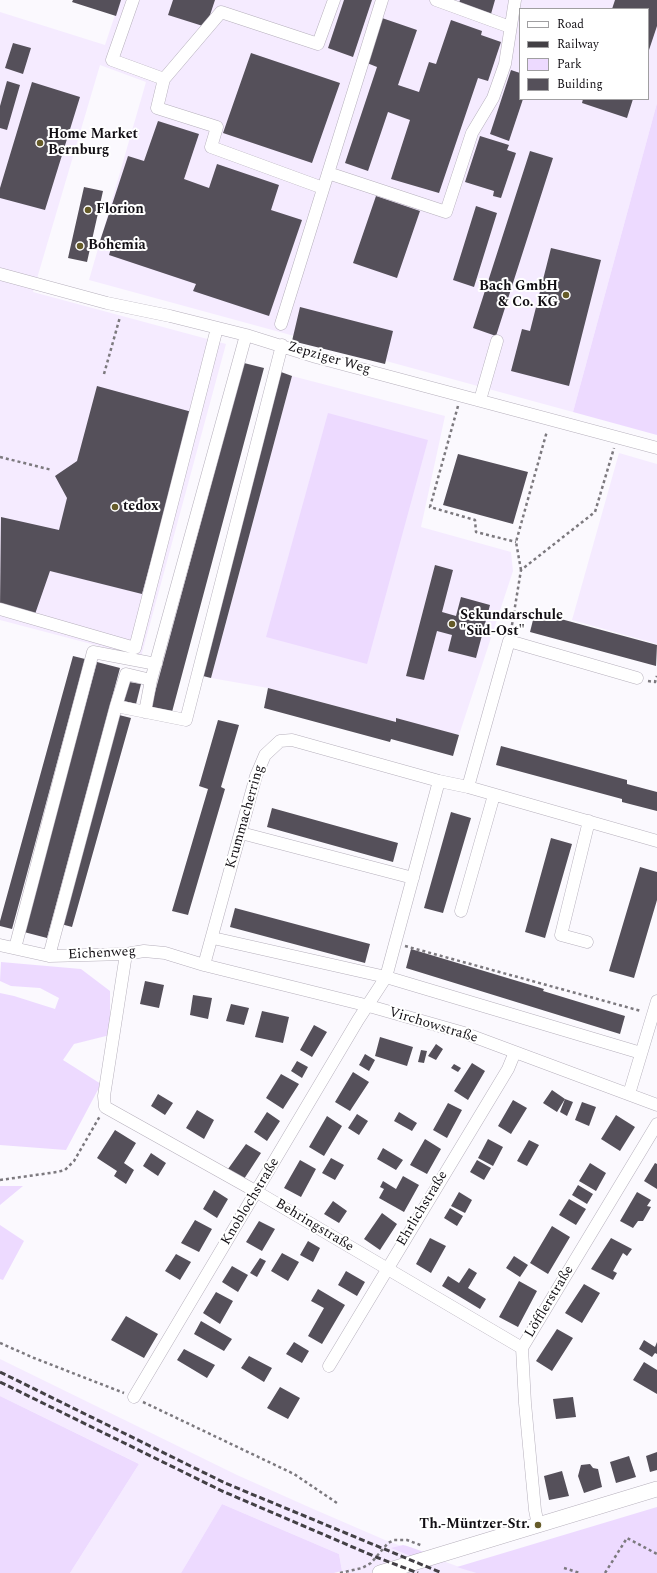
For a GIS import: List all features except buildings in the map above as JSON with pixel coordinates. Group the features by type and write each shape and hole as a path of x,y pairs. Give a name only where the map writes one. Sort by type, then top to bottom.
{"main road":[{"path":"380,1573 657,1489"}],"street":[{"path":"133,0 112,60 164,79"},
{"path":"323,188 211,147 217,127 157,108 164,79 220,12 318,44 334,0"},
{"path":"281,324 382,0"},
{"path":"436,0 510,26"},
{"path":"328,173 446,212 472,133 493,98 505,64 515,0"},
{"name":"Zepziger Weg","path":"0,274 123,306 246,335 316,356 657,448"},
{"path":"0,609 135,648 217,328"},
{"path":"145,712 151,680 246,335"},
{"path":"480,400 497,341"},
{"path":"116,706 186,720 282,345"},
{"path":"468,787 509,641 637,678"},
{"path":"15,948 93,652 156,664"},
{"path":"49,956 116,706 126,674 151,680"},
{"name":"Krummacherring","path":"204,965 213,938 256,776 265,755 280,741 292,740 439,781 468,787 657,841"},
{"path":"369,1006 386,977 439,781"},
{"path":"461,911 494,795"},
{"path":"587,942 561,935 590,821"},
{"path":"241,833 413,878"},
{"path":"213,938 386,977 642,1053"},
{"name":"Eichenweg","path":"0,945 49,956 126,954 144,951 165,953 204,965"},
{"path":"105,1107 104,1096 126,954"},
{"name":"Virchowstraße","path":"204,965 369,1006 464,1034 657,1105"},
{"path":"629,1094 657,1001"},
{"name":"Knoblochstraße","path":"134,1397 358,1020 369,1006"},
{"name":"Ehrlichstraße","path":"329,1366 508,1069 515,1052"},
{"name":"Behringstraße","path":"105,1107 257,1192 387,1270 522,1348"},
{"name":"Löfflerstraße","path":"538,1526 535,1510 525,1403 522,1348 657,1124"}],"path":[{"path":"104,374 123,306"},
{"path":"461,395 430,507 475,520 476,532 516,542"},
{"path":"509,641 521,570 516,542 550,419"},
{"path":"521,570 595,512 617,437"},
{"path":"0,457 52,470"},
{"path":"395,943 653,1015"},
{"path":"0,1180 57,1172 70,1166 105,1107"},
{"path":"0,1343 34,1358 134,1397 294,1474 337,1503"},
{"path":"605,1573 627,1538 657,1554"},
{"path":"564,1568 580,1573"}],"shaded area":[{"path":"120,0 657,0 657,103 573,412 89,280 146,82 100,65 33,292 226,344 141,657 0,620 0,12 105,45"},
{"path":"292,376 445,416 421,527 511,552 513,571 459,735 396,719 396,722 268,688 211,678"},
{"path":"619,453 657,464 657,644 572,620"},
{"path":"0,1359 237,1475 385,1540 476,1573 347,1573 342,1571 339,1554 222,1504 181,1573 70,1573 139,1464 0,1396"}],"green space":[{"path":"657,103 657,435 573,412"},
{"path":"328,413 428,440 367,664 266,637"},
{"path":"1,962 81,969 110,991 110,1035 74,1044 63,1060 101,1084 66,1150 0,1145 0,993 55,1009 59,998 40,988 11,986 0,981"},
{"path":"0,1186 23,1186 0,1205"},
{"path":"0,1225 24,1241 3,1280 0,1279"},
{"path":"0,1396 139,1464 70,1573 0,1573"},
{"path":"222,1504 339,1554 342,1571 334,1573 181,1573"},
{"path":"657,1507 657,1573 476,1573 457,1567"},
{"path":"403,1545 427,1553 413,1557 391,1548"}],"railway":[{"path":"0,1372 225,1483 442,1573"},
{"path":"0,1382 222,1491 376,1557 418,1573"}],"place":[{"name":"Home Market Bernburg","path":"40,143"},
{"name":"Florion","path":"88,210"},
{"name":"Bohemia","path":"80,246"},
{"name":"Bach GmbH & Co. KG","path":"566,295"},
{"name":"tedox","path":"115,507"},
{"name":"Sekundarschule \"Süd-Ost\"","path":"452,624"},
{"name":"Th.-Müntzer-Str.","path":"538,1525"}]}
